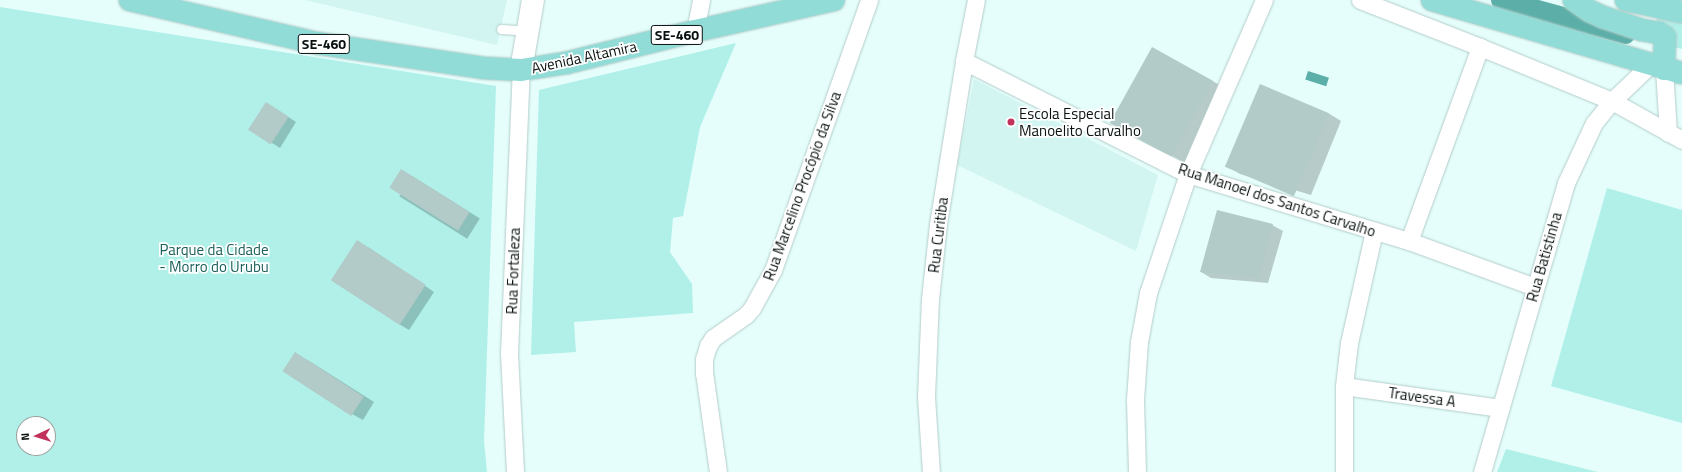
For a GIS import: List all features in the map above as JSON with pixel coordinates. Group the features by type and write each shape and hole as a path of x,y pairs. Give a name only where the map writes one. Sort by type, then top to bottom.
{"main road":[{"name":"SE-460","path":"130,0 316,43 483,68 521,70"},
{"path":"521,70 533,0"},
{"name":"Avenida Altamira","path":"521,70 566,63 694,31 834,0"},
{"path":"1432,0 1665,69 1665,37 1659,33 1642,30 1602,17 1574,0"},
{"path":"1626,0 1682,12"}],"street":[{"path":"694,31 701,0"},
{"name":"Rua Marcelino Procópio da Silva","path":"718,472 704,373 704,359 708,346 713,338 746,315 752,308 773,270 869,0"},
{"name":"Rua Curitiba","path":"931,472 926,398 930,299 938,224 964,61 976,0"},
{"path":"1137,472 1135,400 1139,342 1148,293 1188,174 1264,0"},
{"path":"1360,0 1480,46 1612,101 1675,137"},
{"path":"1409,241 1480,46"},
{"name":"Rua Manoel dos Santos Carvalho","path":"964,61 1188,174 1409,241 1535,287"},
{"path":"1665,69 1675,137"},
{"name":"Rua Batistinha","path":"1482,472 1535,287 1569,176 1594,124 1612,101 1665,69"},
{"name":"Rua Fortaleza","path":"515,472 509,353 521,70"},
{"path":"1344,472 1344,386 1349,343 1374,231"},
{"name":"Travessa A","path":"1344,386 1500,408"}],"lane":[{"path":"501,29 527,31"}],"shaded area":[{"path":"305,0 507,0 497,45"},
{"path":"1308,71 1329,78 1326,86 1305,80"},
{"name":"Escola Especial Manoelito Carvalho","path":"974,79 1158,175 1136,251 957,165"}],"green space":[{"name":"Parque da Cidade - Morro do Urubu","path":"0,7 496,86 484,441 487,472 0,472"},
{"path":"1658,16 1682,21 1682,49 1649,41"},
{"path":"736,43 700,127 683,216 673,218 670,252 692,284 693,313 574,322 576,352 531,355 539,90"},
{"path":"1607,188 1682,210 1682,423 1551,386"},
{"path":"1506,449 1598,472 1497,472"}],"building":[{"path":"1152,47 1213,81 1171,157 1110,123"},
{"path":"1260,84 1329,113 1294,196 1225,167"},
{"path":"266,102 289,117 271,144 248,130"},
{"path":"401,169 470,212 458,231 389,188"},
{"path":"1217,210 1273,224 1258,278 1200,272"},
{"path":"357,240 426,285 400,325 331,280"},
{"path":"295,352 364,397 351,416 282,371"}],"waterway":[{"path":"1501,0 1625,34"}],"place":[{"name":"Escola Especial Manoelito Carvalho","path":"1011,122"}]}
